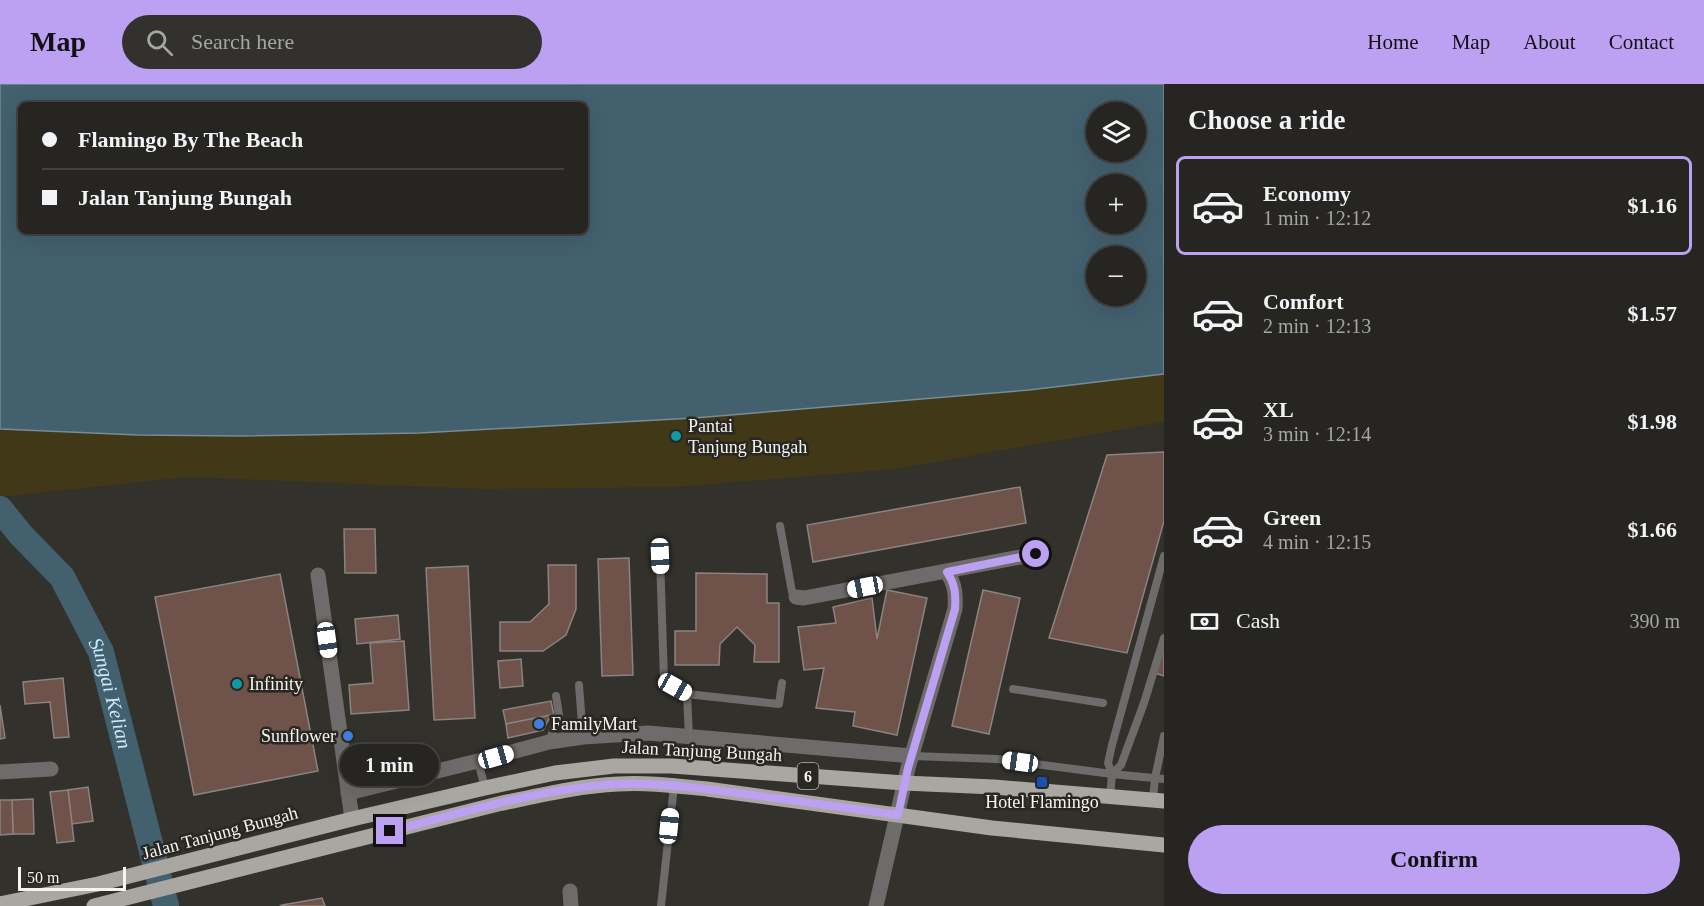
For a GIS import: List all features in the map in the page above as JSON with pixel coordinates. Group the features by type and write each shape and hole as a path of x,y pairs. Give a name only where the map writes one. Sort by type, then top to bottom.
{"main road":[{"name":"Jalan Tanjung Bungah","path":"0,904 132,876 352,819 555,772 614,766 672,766 1159,800"},
{"name":"Jalan Tanjung Bungah","path":"94,906 379,833 540,795 619,784 674,786 992,828 1164,845"}],"street":[{"path":"796,597 804,598 1036,554"},
{"path":"876,906 904,783 955,609 956,593 953,581 947,572"},
{"path":"318,575 352,819"},
{"path":"348,794 549,742 583,737 648,733 912,756"},
{"path":"0,772 51,769"}],"lane":[{"path":"780,526 792,592 796,597"},
{"path":"660,556 664,681 687,694 779,704 782,683"},
{"path":"1110,797 1112,774 1108,763 1112,745 1164,556"},
{"path":"1112,774 1121,765 1164,638"},
{"path":"579,685 583,737"},
{"path":"1013,689 1103,703"},
{"path":"687,694 689,737"},
{"path":"549,742 559,715 555,696"},
{"path":"1159,800 1155,778 1164,736"},
{"path":"912,756 997,759 1164,779"},
{"path":"478,761 485,788"},
{"path":"661,906 674,786"}],"sand":[{"name":"Pantai Tanjung Bungah","path":"1164,374 1164,422 895,469 676,487 484,489 187,477 0,497 0,429 138,435 242,436 419,433 694,418 1029,390"}],"water":[{"path":"0,84 1164,84 1164,374 1029,390 694,418 419,433 138,435 0,429"}],"building":[{"path":"1164,452 1164,521 1127,653 1049,638 1107,455"},
{"path":"1020,487 1026,523 813,562 807,525"},
{"path":"344,529 375,529 376,573 345,573"},
{"path":"629,558 633,675 602,676 598,559"},
{"path":"548,565 576,565 576,609 566,635 543,651 500,651 500,622 530,622 549,604"},
{"path":"468,566 475,718 434,720 426,568"},
{"path":"696,573 767,574 767,603 779,603 779,662 754,662 755,645 737,627 720,644 719,665 675,665 675,631 696,631"},
{"name":"Infinity","path":"280,574 318,771 194,795 155,597"},
{"path":"887,590 927,598 897,735 853,726 855,712 816,708 824,668 804,670 798,627 836,623 833,607 872,598 877,639"},
{"path":"983,590 1020,598 989,734 952,726"},
{"path":"398,615 400,639 357,644 355,619"},
{"path":"404,641 409,710 351,714 349,685 373,683 370,643"},
{"path":"1164,648 1164,676 1155,673"},
{"path":"521,659 523,686 500,688 498,661"},
{"path":"63,678 69,737 54,738 50,702 25,704 23,682"},
{"path":"551,701 554,715 506,724 503,710"},
{"path":"0,705 5,738 0,739"},
{"path":"551,715 543,730 508,738 506,724"},
{"path":"88,787 93,821 72,824 68,790"},
{"path":"68,790 74,841 57,843 50,792"},
{"path":"33,799 34,834 13,834 12,800"},
{"path":"0,800 12,800 13,834 0,835"},
{"path":"322,898 325,906 280,906 282,905"}],"waterway":[{"name":"Sungai Kelian","path":"0,509 21,535 62,577 101,652 166,906"}],"place":[{"name":"Pantai Tanjung Bungah","path":"676,436"},
{"name":"Infinity","path":"237,684"},
{"name":"FamilyMart","path":"539,724"},
{"name":"Sunflower","path":"348,736"},
{"name":"Hotel Flamingo","path":"1042,782"}],"route":[{"path":"390,831 498,804 619,784 707,789 898,815 908,768 955,609 956,593 953,581 947,572 1036,554"}]}
